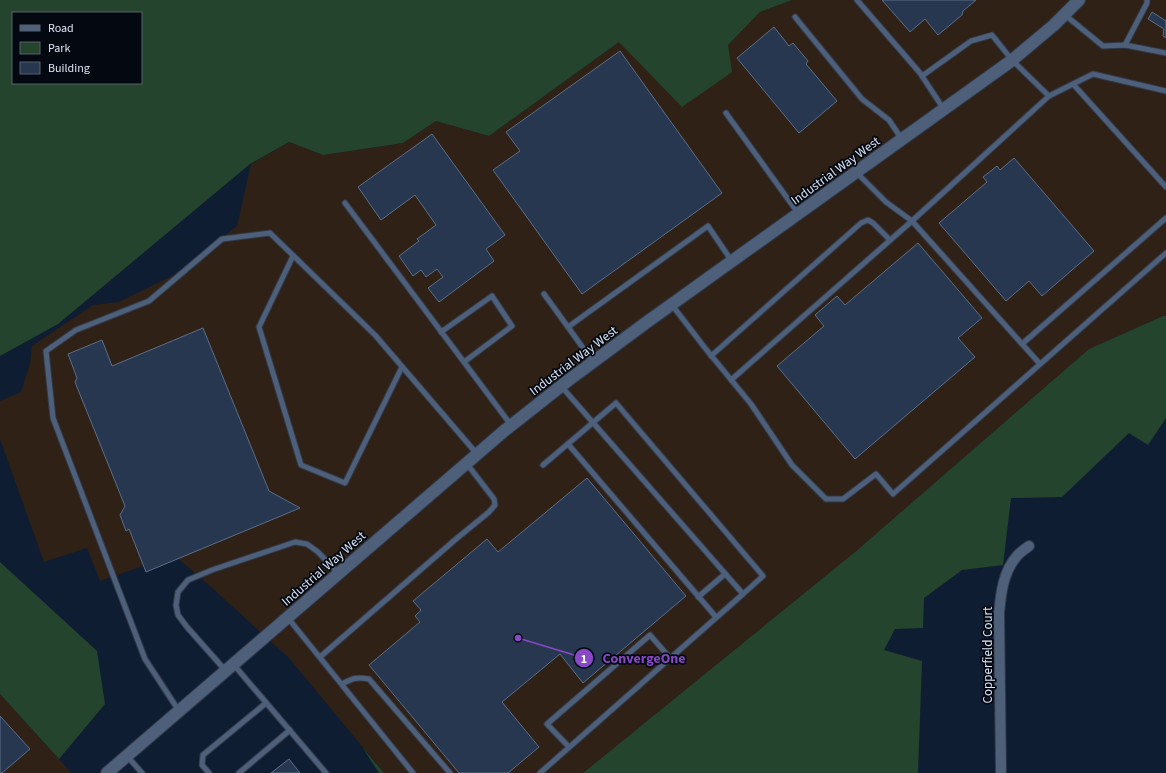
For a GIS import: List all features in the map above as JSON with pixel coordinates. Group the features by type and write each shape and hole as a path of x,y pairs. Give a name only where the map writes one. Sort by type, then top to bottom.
{"street":[{"name":"Industrial Way West","path":"107,773 477,454 561,386 1012,60 1065,15 1080,0"},
{"name":"Copperfield Court","path":"1001,773 999,613 1007,570 1017,556 1029,546"}],"lane":[{"path":"857,0 922,76 944,109"},
{"path":"1125,44 1147,3 1147,0"},
{"path":"1065,15 1103,46 1125,44 1166,53"},
{"path":"795,17 862,99 889,120 902,139"},
{"path":"922,76 971,41 992,35 1012,60 1049,96"},
{"path":"731,380 912,221 1049,96 1093,74 1166,91"},
{"path":"1073,84 1166,188"},
{"path":"726,113 799,213"},
{"path":"856,172 886,202 912,221 1040,364"},
{"path":"345,203 511,426"},
{"path":"1022,344 1166,218"},
{"path":"711,356 861,222 868,220 873,223 890,240"},
{"path":"568,327 708,226 732,261"},
{"path":"179,711 144,659 53,418 46,351 76,330 149,301 222,239 270,233 375,335 477,454"},
{"path":"672,305 711,356 751,404 792,465 826,499 843,499 876,474 893,494 1166,253"},
{"path":"293,256 259,327 301,465 345,483 402,367"},
{"path":"544,294 593,362"},
{"path":"441,332 492,296 512,326 464,362"},
{"path":"561,386 743,594"},
{"path":"540,773 763,576 616,403 542,465"},
{"path":"568,444 716,617"},
{"path":"320,657 456,538 489,512 495,505 494,499 466,464"},
{"path":"326,773 266,703 187,627 178,615 176,605 178,592 188,580 212,570 295,542 307,544 318,552 338,573"},
{"path":"698,597 725,574"},
{"path":"287,617 413,773"},
{"path":"569,747 547,724 650,635 670,658"},
{"path":"342,684 353,678 359,677 369,679 450,773"},
{"path":"209,773 202,765 203,755 266,703"},
{"path":"239,773 290,730"},
{"path":"127,756 142,773"}],"shaded area":[{"path":"792,0 1166,0 1166,316 1089,349 855,552 583,773 384,773 289,658 174,555 100,581 87,548 44,562 0,439 0,401 21,392 30,364 32,346 93,305 119,302 174,275 237,226 251,164 289,142 323,155 403,143 436,121 489,136 619,42 728,45 760,12"},
{"path":"0,694 59,759 71,773 0,773"}],"green space":[{"path":"0,0 792,0 760,12 728,45 732,72 682,107 619,42 489,136 436,121 403,143 323,155 289,142 250,164 58,324 0,356"},
{"path":"1166,316 1166,418 1148,445 1129,433 1062,497 1011,498 1003,565 962,570 924,598 923,628 895,629 884,650 922,661 918,773 583,773 855,552 1089,349"},
{"path":"0,562 97,651 105,704 59,759 0,694"},
{"path":"362,747 384,773 379,773"}],"building":[{"path":"882,0 976,0 963,11 962,15 938,35 925,19 910,32"},
{"path":"1152,12 1166,21 1166,38 1163,36 1164,29 1148,19"},
{"path":"774,27 789,46 793,43 808,61 806,64 837,101 799,133 737,58"},
{"path":"620,51 722,193 582,294 493,170 520,151 506,132"},
{"path":"432,134 505,235 486,249 494,261 439,302 428,288 443,277 437,269 426,277 421,270 413,276 399,256 419,241 417,239 436,225 415,195 381,220 358,187"},
{"path":"1014,158 1094,251 1042,296 1029,281 1006,301 939,223 987,182 983,177 997,166 1000,170"},
{"path":"918,243 982,318 958,338 975,357 855,459 777,366 824,326 815,315 837,296 845,305"},
{"path":"203,328 269,491 300,508 146,572 129,529 126,531 120,515 125,506 75,382 77,378 68,354 102,340 112,366"},
{"path":"587,478 686,596 583,683 560,654 502,702 539,747 508,773 459,773 369,665 420,622 415,616 421,610 413,601 487,539 498,552"},
{"path":"0,716 30,749 2,773 0,773"},
{"path":"289,759 300,773 271,773"}],"place":[{"name":"ConvergeOne","path":"518,638"}]}
